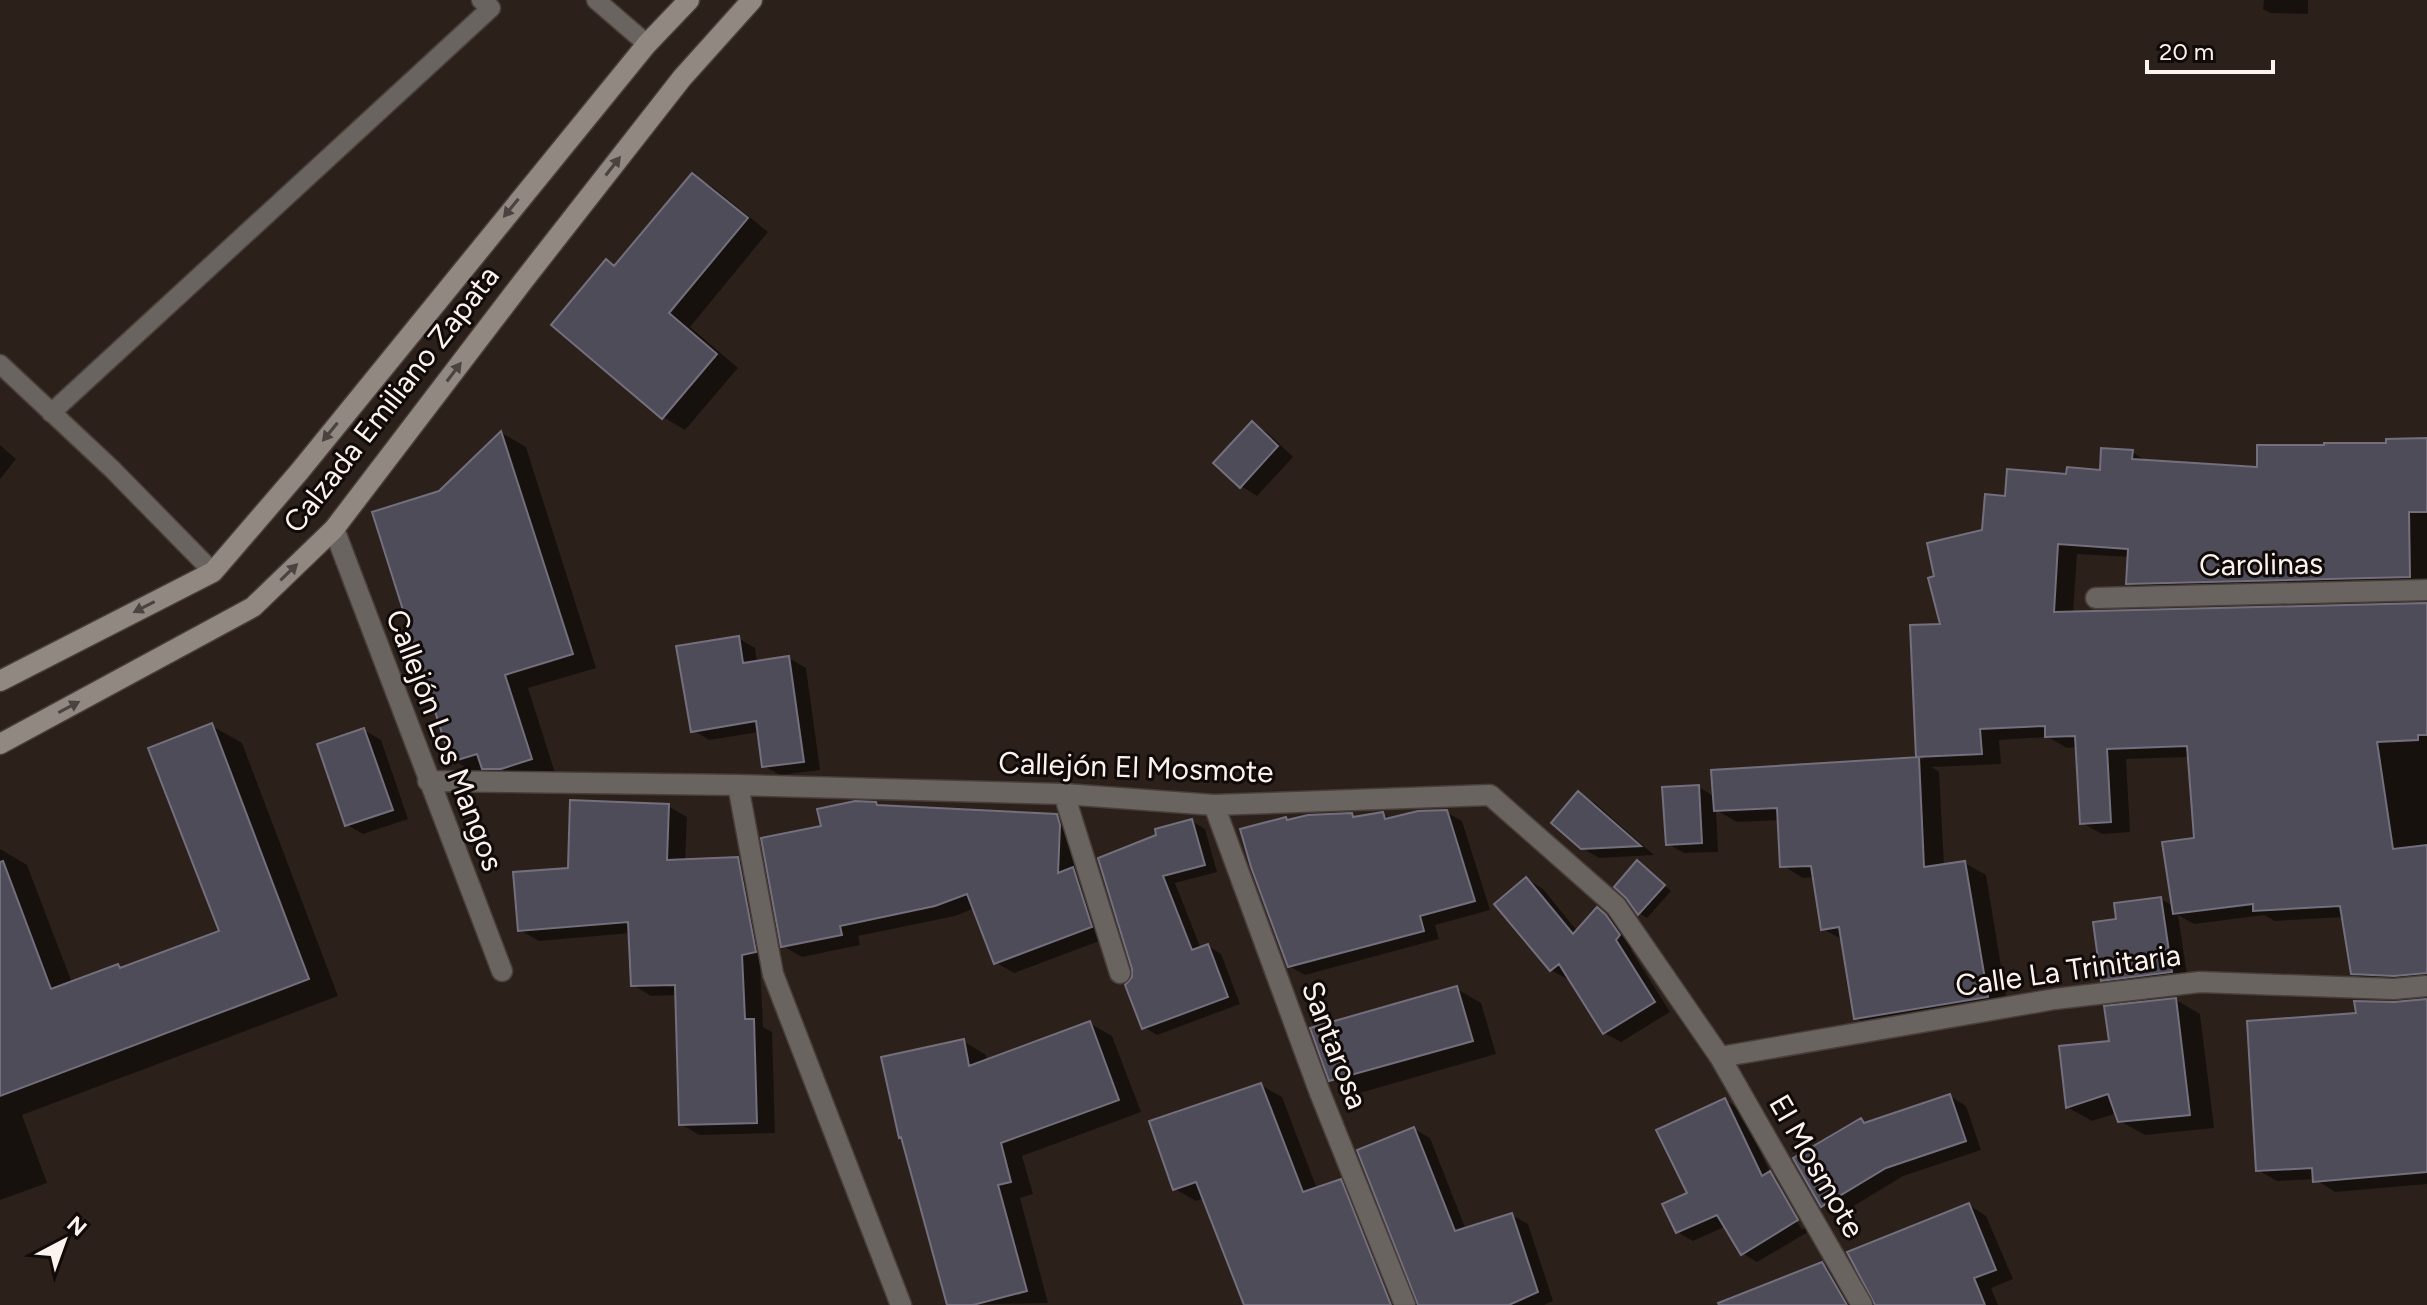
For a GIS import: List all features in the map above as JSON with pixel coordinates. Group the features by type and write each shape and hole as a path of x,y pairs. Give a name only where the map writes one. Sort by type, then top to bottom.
{"main road":[{"name":"Calzada Emiliano Zapata","path":"0,681 213,572 299,472 647,44 689,0"},
{"name":"Calzada Emiliano Zapata","path":"0,744 253,607 334,529 682,78 752,0"}],"street":[{"name":"Callejón Los Mangos","path":"334,529 502,971"},
{"name":"Carolinas","path":"2096,598 2427,590"},
{"name":"Callejón El Mosmote","path":"428,781 1064,794 1214,805 1490,795 1616,906 1720,1057"},
{"path":"738,785 773,974 901,1305"},
{"path":"1064,794 1120,973"},
{"name":"Santarosa","path":"1214,805 1320,1093 1405,1305"},
{"name":"Calle La Trinitaria","path":"1720,1057 2055,999 2200,982 2394,989 2427,986"},
{"name":"El Mosmote","path":"1720,1057 1862,1305"}],"lane":[{"path":"51,413 491,8 481,0"},
{"path":"596,0 647,44"},
{"path":"0,364 112,469 213,572"}],"building":[{"path":"692,173 748,218 669,313 717,354 662,419 551,325 606,259 614,266"},
{"path":"1252,421 1278,446 1240,488 1213,463"},
{"path":"501,431 573,654 505,675 532,759 501,769 482,769 477,754 451,762 372,512 439,491"},
{"path":"2427,438 2427,512 2409,512 2410,577 2126,584 2128,549 2058,544 2054,612 2427,603 2427,735 2418,735 2418,740 2377,742 2393,849 2427,845 2427,973 2394,976 2351,974 2340,906 2253,911 2253,904 2173,914 2162,842 2194,838 2187,746 2107,749 2111,822 2080,824 2075,736 2045,737 2045,726 1980,729 1982,754 1916,757 1910,625 1940,624 1928,578 1934,576 1927,543 1982,530 1985,494 2005,496 2007,469 2066,474 2067,467 2100,470 2101,448 2133,450 2132,459 2257,467 2257,445 2386,443 2386,439"},
{"path":"739,636 743,663 789,656 804,762 762,767 756,721 691,732 676,646"},
{"path":"212,723 309,979 0,1096 0,862 3,861 51,989 118,964 120,968 219,931 148,748"},
{"path":"364,728 393,810 345,826 317,744"},
{"path":"1919,757 1924,867 1965,861 1988,997 1854,1019 1839,927 1821,930 1811,866 1780,867 1777,808 1714,811 1711,770"},
{"path":"1699,785 1702,843 1666,845 1662,787"},
{"path":"1578,791 1641,846 1581,849 1551,823"},
{"path":"570,800 669,804 667,860 738,857 756,952 742,955 745,1019 754,1019 757,1123 679,1125 675,985 631,986 628,922 518,931 513,872 568,868"},
{"path":"855,801 876,802 877,805 1057,814 1060,825 1058,873 1073,867 1092,927 994,964 967,894 935,906 840,926 842,935 781,947 761,838 821,826 817,809"},
{"path":"1447,810 1475,901 1420,916 1424,931 1288,967 1240,829 1286,817 1287,820 1308,815 1352,813 1353,817 1383,812 1385,819 1418,811"},
{"path":"1192,819 1205,865 1163,876 1192,950 1208,944 1228,997 1142,1029 1125,985 1132,977 1132,969 1098,858 1156,835 1155,829"},
{"path":"1637,860 1665,885 1638,915 1614,887"},
{"path":"1526,877 1573,934 1597,907 1606,915 1620,935 1616,940 1655,1002 1603,1034 1559,964 1550,971 1494,904"},
{"path":"2161,897 2172,972 2101,981 2093,922 2116,919 2114,903"},
{"path":"1457,986 1473,1041 1329,1081 1310,1028"},
{"path":"2176,998 2190,1115 2118,1122 2108,1094 2066,1108 2059,1046 2109,1041 2104,1006"},
{"path":"2427,999 2427,1172 2313,1182 2312,1168 2256,1171 2247,1021 2356,1013 2354,1001"},
{"path":"1090,1021 1119,1100 1001,1143 1011,1182 998,1185 1027,1291 973,1305 947,1305 899,1138 881,1057 964,1039 969,1066"},
{"path":"1261,1083 1303,1192 1341,1179 1391,1305 1244,1305 1196,1182 1173,1190 1149,1121"},
{"path":"1950,1094 1966,1141 1886,1168 1821,1207 1793,1158 1861,1118 1864,1123"},
{"path":"1725,1098 1762,1176 1770,1171 1798,1220 1741,1255 1717,1215 1676,1233 1662,1204 1687,1193 1656,1130"},
{"path":"1414,1127 1455,1231 1512,1213 1538,1292 1509,1305 1418,1305 1357,1150"},
{"path":"1969,1203 1996,1270 1974,1278 1985,1305 1875,1305 1847,1252"},
{"path":"1822,1262 1847,1305 1718,1303"}]}
